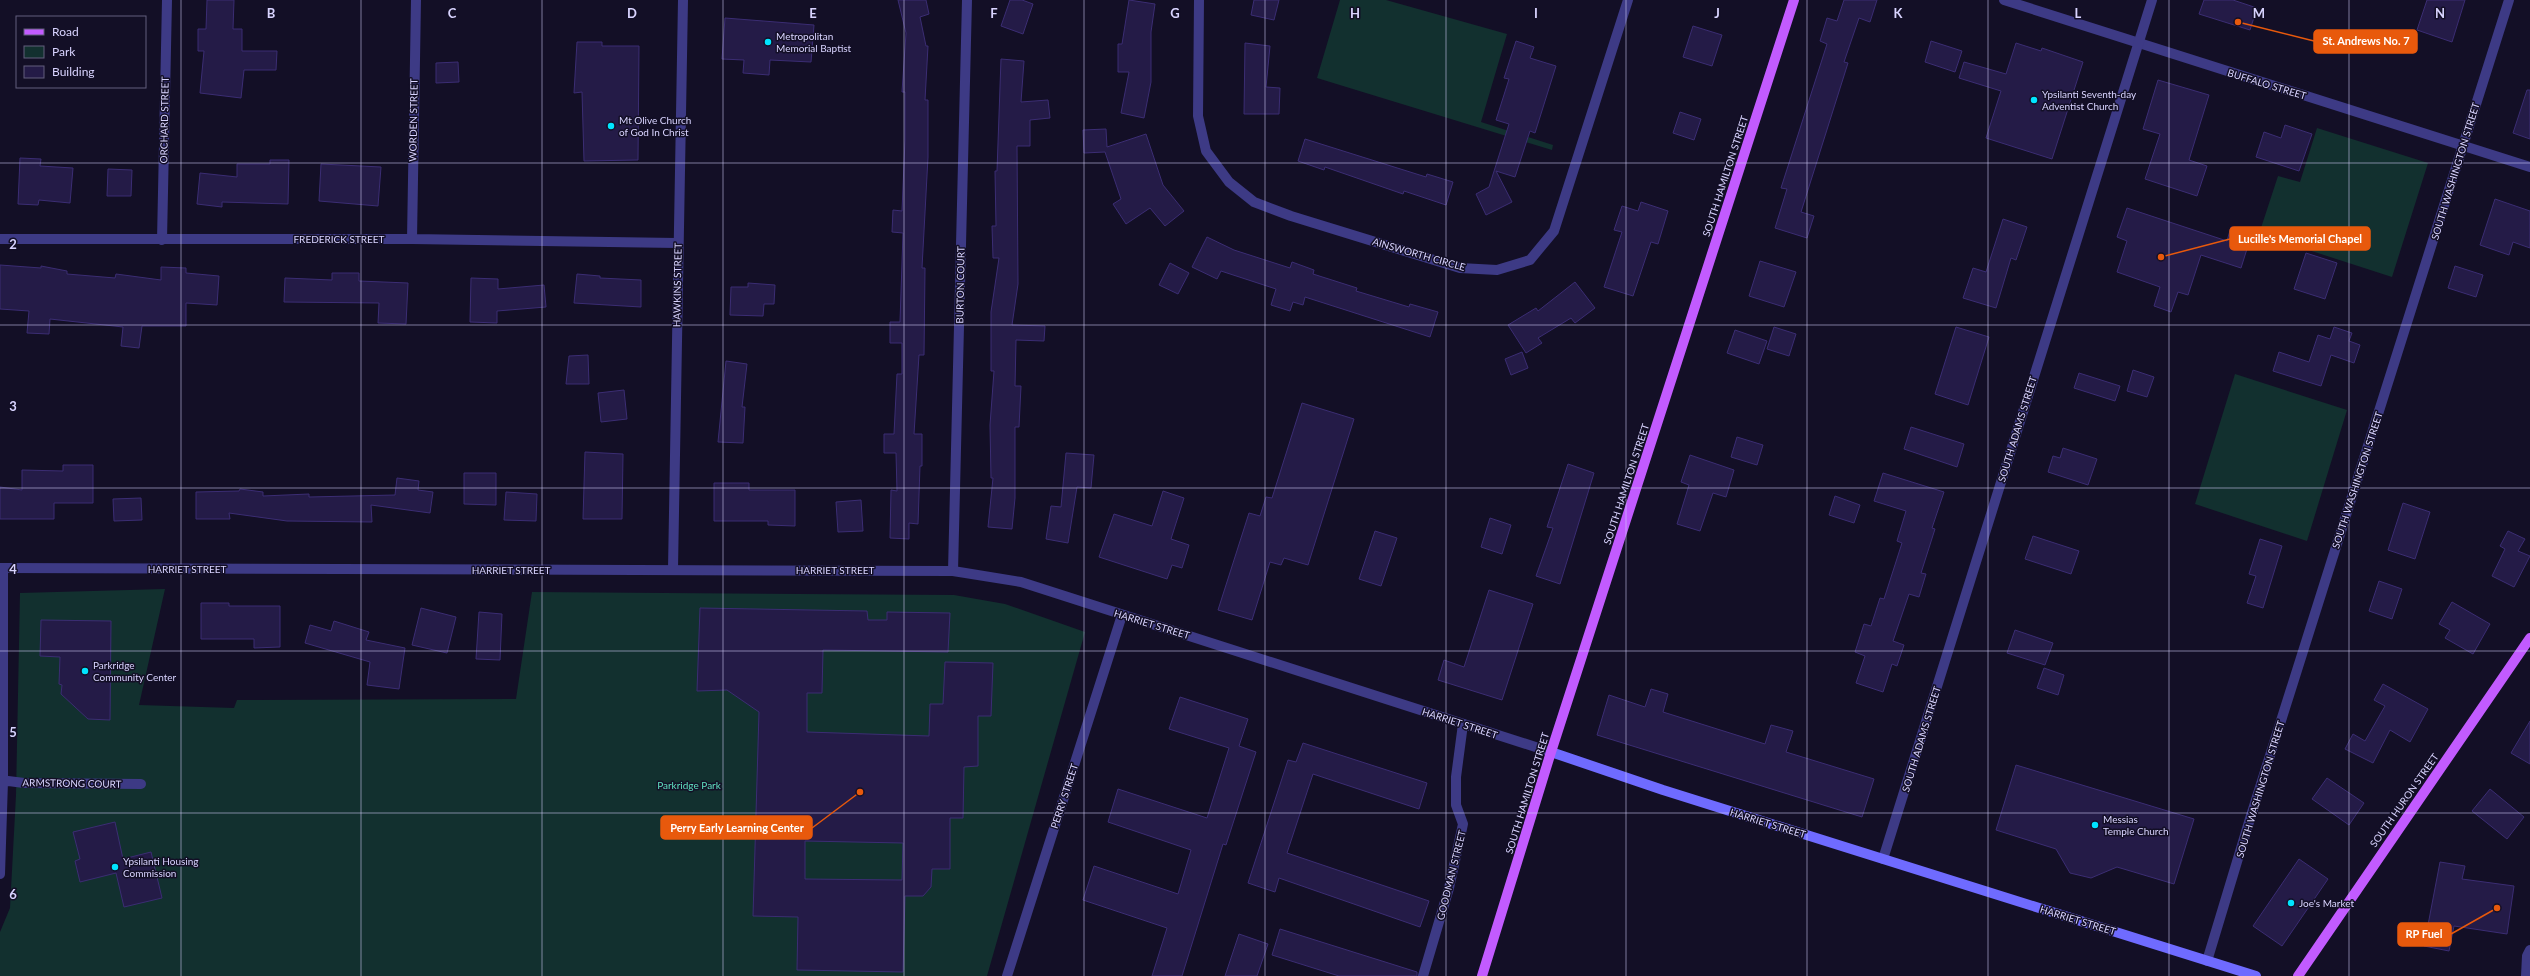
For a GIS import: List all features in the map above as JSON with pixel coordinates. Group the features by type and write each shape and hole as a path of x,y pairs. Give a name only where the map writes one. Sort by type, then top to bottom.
{"main road":[{"name":"SOUTH HAMILTON STREET","path":"1482,976 1551,752 1794,0"},
{"name":"SOUTH HURON STREET","path":"2298,976 2530,638"},
{"name":"HARRIET STREET","path":"1551,752 1663,790 2256,976"}],"street":[{"name":"ORCHARD STREET","path":"162,240 167,0"},
{"name":"WORDEN STREET","path":"412,239 416,0"},
{"name":"HAWKINS STREET","path":"673,569 677,243 683,0"},
{"name":"BURTON COURT","path":"953,571 967,0"},
{"name":"AINSWORTH CIRCLE","path":"1199,0 1198,116 1206,151 1229,182 1254,202 1291,216 1460,268 1497,270 1530,260 1554,231 1628,0"},
{"name":"BUFFALO STREET","path":"2004,0 2530,167"},
{"name":"SOUTH ADAMS STREET","path":"1883,859 2152,0"},
{"name":"SOUTH WASHINGTON STREET","path":"2207,961 2249,822 2509,0"},
{"name":"FREDERICK STREET","path":"0,239 412,239 677,243"},
{"name":"HARRIET STREET","path":"1,568 953,571 1021,582 1551,752"},
{"path":"0,874 2,780 1,568"},
{"name":"PERRY STREET","path":"1006,976 1122,615"},
{"name":"GOODMAN STREET","path":"1423,976 1449,888 1461,837 1463,824 1456,805 1456,777 1463,724"},
{"name":"ARMSTRONG COURT","path":"2,780 35,784 141,784"},
{"path":"2526,976 2527,956 2530,950"}],"green space":[{"path":"1340,0 1386,0 1507,34 1481,122 1553,145 1552,150 1317,78"},
{"path":"2317,128 2428,163 2392,277 2259,234 2278,176 2300,182"},
{"path":"2235,374 2347,410 2307,541 2195,504"},
{"name":"Parkridge Park","path":"165,589 139,705 234,708 237,700 516,699 532,592 954,595 1005,604 1085,632 987,976 0,976 0,932 10,908 16,795 20,593"}],"building":[{"path":"207,0 234,0 233,29 242,29 242,51 277,51 276,70 244,70 241,98 200,93 204,51 198,51 198,29 206,29"},
{"path":"898,0 926,0 929,14 920,17 926,46 928,46 925,100 928,100 928,157 922,268 925,268 924,355 919,355 914,434 922,434 922,466 920,466 918,524 909,523 909,539 890,538 891,490 897,491 896,453 884,453 884,434 894,434 897,374 902,374 902,343 890,343 890,322 900,322 903,233 892,232 893,210 902,211 905,140 905,92 902,92 906,33"},
{"path":"1010,0 1022,0 1033,4 1023,34 1001,26"},
{"path":"1129,0 1155,4 1151,32 1151,82 1144,118 1121,113 1129,72 1118,72 1118,44 1122,44"},
{"path":"1254,0 1279,0 1274,20 1251,15"},
{"path":"1844,0 1877,0 1870,22 1859,18 1844,62 1848,63 1801,212 1814,216 1807,238 1775,228 1787,189 1781,188 1827,44 1820,41 1827,18 1837,21"},
{"path":"2204,0 2233,0 2257,8 2250,30 2199,14"},
{"path":"2427,0 2465,0 2452,42 2417,30"},
{"name":"Metropolitan Memorial Baptist","path":"725,18 814,25 811,62 770,60 769,75 743,73 744,60 722,59"},
{"path":"1693,26 1722,35 1712,66 1683,57"},
{"path":"1516,41 1534,47 1530,58 1556,66 1535,133 1530,131 1515,177 1496,171 1512,202 1486,215 1476,194 1489,187 1509,124 1496,120 1509,79 1504,78"},
{"path":"1931,41 1962,51 1955,72 1925,62"},
{"name":"Mt Olive Church of God In Christ","path":"577,42 602,42 602,46 639,46 638,160 584,161 582,92 574,93"},
{"path":"1245,43 1270,46 1266,87 1280,88 1279,114 1244,114"},
{"name":"Ypsilanti Seventh-day Adventist Church","path":"2016,43 2041,51 2042,48 2083,62 2052,159 1986,138 2001,91 1959,78 1964,62 2006,74"},
{"path":"1001,59 1024,61 1021,102 1048,100 1050,118 1030,120 1030,146 1017,146 1018,284 1012,325 1045,326 1044,341 1016,340 1015,386 1021,386 1019,427 1015,427 1015,498 1012,529 988,527 993,478 991,478 990,425 994,371 991,371 991,312 999,258 993,258 992,226 996,226 995,171 997,171"},
{"path":"458,62 459,82 436,83 436,63"},
{"path":"2158,80 2209,95 2189,160 2207,166 2197,196 2145,179 2160,134 2143,129"},
{"path":"2527,90 2530,90 2530,139 2513,133"},
{"path":"1680,112 1701,119 1694,140 1673,133"},
{"path":"2285,125 2312,134 2299,171 2256,157 2264,132 2281,138"},
{"path":"1106,129 1107,147 1146,134 1163,185 1184,211 1165,226 1150,208 1126,224 1113,204 1121,199 1105,152 1084,153 1083,130"},
{"path":"1305,139 1426,177 1427,174 1453,182 1446,205 1404,191 1403,194 1325,167 1324,170 1298,161"},
{"path":"20,158 41,159 40,166 73,168 70,203 39,200 38,205 18,204"},
{"path":"270,160 289,160 288,204 222,202 222,207 197,204 200,173 237,177 237,164 270,164"},
{"path":"321,164 381,167 378,206 319,201"},
{"path":"108,169 132,170 131,196 107,196"},
{"path":"2495,199 2530,211 2530,248 2513,242 2509,255 2480,245"},
{"path":"1641,202 1668,211 1658,244 1651,242 1633,296 1604,287 1622,232 1614,230 1622,206 1638,211"},
{"path":"2127,208 2227,241 2231,227 2252,233 2241,268 2201,255 2188,295 2178,292 2171,312 2154,306 2160,287 2117,272 2127,241 2117,237"},
{"path":"2003,219 2027,227 2016,260 2011,258 1996,308 1963,298 1973,268 1986,272"},
{"path":"1207,237 1234,250 1290,268 1292,262 1314,270 1313,274 1357,288 1356,291 1409,307 1410,304 1438,312 1430,337 1305,297 1303,305 1293,302 1290,311 1271,305 1276,289 1221,271 1217,279 1192,267"},
{"path":"2306,253 2337,263 2325,299 2294,289"},
{"path":"1760,261 1796,272 1784,307 1749,296"},
{"path":"1170,263 1189,273 1178,294 1159,285"},
{"path":"0,265 41,268 41,266 67,271 67,274 115,278 116,274 161,280 161,267 186,268 186,273 219,276 217,305 186,303 186,326 142,326 139,348 121,346 123,327 50,319 49,334 27,333 29,311 0,309"},
{"path":"2455,266 2483,275 2476,297 2448,288"},
{"path":"332,273 359,273 359,281 408,283 406,324 378,323 379,303 284,302 285,278 332,280"},
{"path":"577,274 600,276 600,278 641,280 641,307 574,303"},
{"path":"471,278 498,279 498,289 544,285 546,307 497,311 497,323 470,322"},
{"path":"1575,282 1595,308 1575,323 1571,318 1538,338 1542,343 1526,353 1508,325 1536,308 1538,311"},
{"path":"748,283 775,285 774,304 764,304 763,316 730,315 731,287 748,287"},
{"path":"1774,327 1796,334 1789,356 1767,349"},
{"path":"1956,327 1989,337 1968,405 1935,394"},
{"path":"2334,327 2352,333 2349,341 2360,345 2354,363 2331,355 2321,386 2273,371 2279,352 2309,362 2318,335 2330,339"},
{"path":"1735,330 1767,341 1759,364 1727,353"},
{"path":"1522,352 1528,368 1511,375 1505,359"},
{"path":"588,355 589,384 566,384 569,356"},
{"path":"726,361 747,364 742,407 745,407 743,443 718,442"},
{"path":"2133,370 2154,377 2147,397 2127,391"},
{"path":"2079,373 2120,386 2115,401 2074,388"},
{"path":"624,390 627,419 601,422 598,393"},
{"path":"1302,403 1354,419 1308,565 1284,558 1281,565 1270,562 1252,620 1218,610 1249,513 1260,516 1266,497 1272,498"},
{"path":"1911,427 1964,444 1957,467 1904,449"},
{"path":"1737,437 1763,445 1757,465 1731,457"},
{"path":"2063,448 2097,459 2088,485 2048,472 2053,456 2060,458"},
{"path":"585,452 623,454 622,519 583,519"},
{"path":"1066,453 1094,455 1091,488 1077,487 1068,543 1046,539 1051,506 1061,507"},
{"path":"1690,455 1734,470 1726,497 1713,493 1700,531 1677,524 1689,485 1681,482"},
{"path":"1568,464 1594,473 1560,584 1536,576 1553,528 1547,527"},
{"path":"63,465 93,465 93,503 54,503 54,519 0,519 0,487 22,490 22,470 63,471"},
{"path":"464,473 496,473 496,505 464,504"},
{"path":"1883,473 1944,492 1932,528 1935,529 1921,573 1926,574 1919,597 1909,594 1893,641 1904,645 1897,666 1892,664 1883,692 1856,683 1865,656 1855,652 1864,624 1871,626 1880,598 1884,599 1902,543 1897,541 1906,511 1874,501"},
{"path":"397,478 419,481 418,490 433,492 430,513 371,505 372,522 287,521 229,513 230,519 196,519 196,492 239,491 240,489 263,492 263,496 309,494 309,497 395,495"},
{"path":"714,483 749,483 749,490 795,490 795,526 768,525 768,521 714,521"},
{"path":"1163,491 1184,498 1171,539 1189,545 1182,568 1172,565 1167,579 1099,557 1114,514 1152,526"},
{"path":"506,492 537,494 536,521 504,520"},
{"path":"1835,496 1860,505 1854,523 1829,515"},
{"path":"141,498 142,520 114,521 113,499"},
{"path":"861,500 863,531 838,532 836,502"},
{"path":"2403,503 2430,512 2415,559 2388,550"},
{"path":"1490,518 1511,525 1502,554 1481,547"},
{"path":"1375,531 1397,538 1381,586 1359,579"},
{"path":"2508,531 2525,539 2518,551 2530,556 2514,587 2492,576 2505,549 2500,546"},
{"path":"2033,536 2079,551 2071,574 2025,559"},
{"path":"2260,539 2282,546 2263,608 2247,603 2256,576 2249,574"},
{"path":"2379,581 2402,589 2392,619 2369,611"},
{"path":"1489,590 1533,604 1502,700 1438,680 1444,660 1464,667"},
{"path":"2452,602 2490,624 2473,654 2445,638 2450,630 2439,624"},
{"path":"201,603 229,603 229,606 280,606 280,647 254,648 254,639 201,639"},
{"path":"421,608 456,617 447,653 412,645"},
{"path":"700,608 867,611 868,620 887,620 887,612 950,613 948,652 823,650 822,693 807,693 807,732 929,736 930,704 943,704 945,662 993,663 991,716 978,716 978,766 964,767 963,818 950,818 950,869 932,869 931,887 923,896 905,896 903,972 797,970 798,917 753,916 759,712 727,690 697,691","holes":["805,841 903,843 902,880 805,879"]},
{"path":"479,612 502,614 500,660 476,659"},
{"name":"Parkridge Community Center","path":"41,620 111,621 110,720 88,719 61,694 62,685 59,684 60,657 40,656"},
{"path":"334,621 369,632 366,640 405,648 399,689 367,685 370,662 305,643 310,625 331,631"},
{"path":"2015,630 2053,643 2045,665 2007,653"},
{"path":"2044,668 2064,675 2058,695 2037,688"},
{"path":"2383,684 2428,709 2410,742 2390,730 2373,763 2345,749 2353,734 2365,741 2385,706 2374,700"},
{"path":"1651,689 1668,694 1663,712 1765,744 1771,725 1793,731 1786,752 1874,779 1862,817 1597,735 1609,695 1645,707"},
{"path":"1180,697 1248,719 1239,746 1256,752 1226,845 1223,844 1182,976 1152,976 1167,928 1083,900 1094,866 1178,894 1191,850 1108,822 1118,789 1207,818 1229,748 1169,729"},
{"path":"2530,721 2530,764 2511,753"},
{"path":"1303,743 1427,783 1419,809 1313,774 1287,853 1429,901 1420,927 1279,878 1275,892 1248,883 1288,760 1296,762"},
{"name":"Messias Temple Church","path":"2016,765 2194,819 2174,884 2117,867 2091,878 2070,873 2056,849 1996,830"},
{"path":"2327,778 2364,803 2349,825 2312,799"},
{"path":"2490,789 2524,817 2507,839 2472,811"},
{"name":"Ypsilanti Housing Commission","path":"115,822 123,859 151,852 162,898 124,907 116,873 80,882 75,861 80,859 73,832"},
{"name":"Joe's Market","path":"2299,859 2328,879 2282,946 2253,926"},
{"path":"2440,862 2465,866 2462,879 2514,886 2507,934 2454,926 2449,951 2424,946"},
{"path":"1280,929 1417,972 1417,976 1339,976 1272,955"},
{"path":"1239,934 1268,944 1257,976 1225,976"}],"place":[{"name":"St. Andrews No. 7","path":"2238,22"},
{"name":"Metropolitan Memorial Baptist","path":"768,42"},
{"name":"Ypsilanti Seventh-day Adventist Church","path":"2034,100"},
{"name":"Mt Olive Church of God In Christ","path":"611,126"},
{"name":"Lucille's Memorial Chapel","path":"2161,257"},
{"name":"Parkridge Community Center","path":"85,671"},
{"name":"Perry Early Learning Center","path":"860,792"},
{"name":"Messias Temple Church","path":"2095,825"},
{"name":"Ypsilanti Housing Commission","path":"115,867"},
{"name":"Joe's Market","path":"2291,903"},
{"name":"RP Fuel","path":"2497,908"}]}
